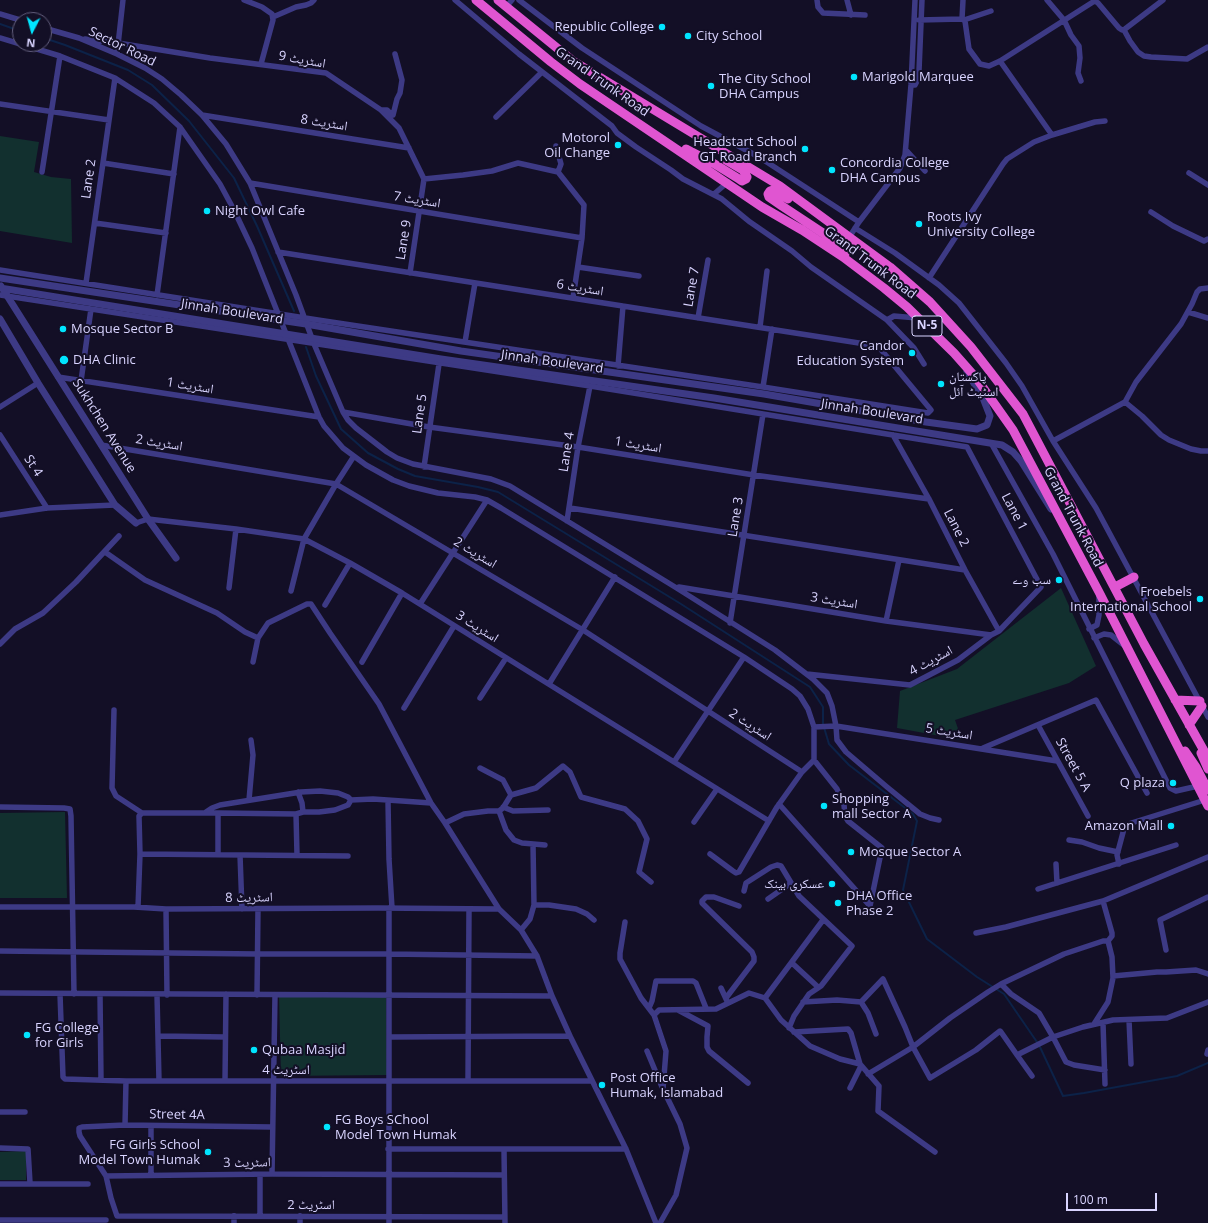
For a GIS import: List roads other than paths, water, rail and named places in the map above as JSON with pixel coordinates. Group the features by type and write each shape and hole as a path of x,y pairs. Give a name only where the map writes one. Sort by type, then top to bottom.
{"highway":[{"name":"Grand Trunk Road","path":"476,0 580,84 728,182 757,203 802,230 855,266 921,319 954,354 977,380 1013,430 1128,649 1206,803"},
{"name":"Grand Trunk Road","path":"498,0 509,4 573,61 780,186 890,267 930,302 971,347 1023,414 1114,587 1208,758"},
{"path":"642,126 713,163 742,181 746,179 747,177 742,170 716,153 685,129"},
{"path":"849,236 778,192 773,190 769,192 769,197 834,242 855,266"},
{"path":"1114,587 1134,577"},
{"path":"1175,700 1201,703 1189,725"},
{"path":"1200,744 1201,755 1208,769"},
{"path":"1177,745 1187,753 1208,790"}],"street":[{"path":"117,54 123,0"},
{"path":"244,0 262,7 272,14 273,17 261,64"},
{"path":"273,17 296,7 311,3 314,0"},
{"path":"455,0 636,147 683,179 714,194 750,222 792,250 811,267 887,320 914,348 924,364"},
{"path":"518,0 582,48 689,118 759,157 858,222"},
{"path":"817,0 818,7 822,13 865,15"},
{"path":"847,0 851,15"},
{"path":"849,236 900,168 906,150 915,0"},
{"path":"911,85 915,85 919,71 922,0"},
{"path":"963,0 963,20 967,43 971,54 980,64 985,66 989,66 1000,61 1095,1 1119,28 1124,30 1138,52 1144,56 1187,59 1208,47"},
{"path":"1047,0 1064,20 1078,46 1080,58 1078,73 1081,81"},
{"path":"1124,30 1163,0"},
{"path":"915,20 963,20 991,11"},
{"path":"0,14 12,18"},
{"name":"Sector Road","path":"52,30 79,38 117,54 145,68 162,79 202,115 226,144 250,183 343,412 356,428 397,458 424,467 502,482 675,587 775,650 821,685 830,699 833,726 837,740 846,752 920,814 939,820"},
{"path":"0,38 60,56 114,78 154,103 180,127 213,173 252,248 319,417 335,440 354,456 380,474 409,486 438,493 475,497 487,500 502,508 744,657 800,696 816,727 814,760 802,772 779,804 739,872 736,873 710,854"},
{"name":"اسٹریٹ 9","path":"79,38 210,58 326,73 381,110 399,128 409,148"},
{"path":"381,110 387,110 393,115 400,93 402,80 395,54"},
{"path":"42,172 60,56"},
{"path":"1000,61 1052,135"},
{"path":"496,117 542,72"},
{"name":"Lane 2","path":"86,283 114,78"},
{"path":"0,104 109,120"},
{"name":"اسٹریٹ 8","path":"202,115 409,148"},
{"path":"930,278 1003,164 1013,154 1034,142 1052,135 1094,122 1104,121"},
{"path":"157,295 180,127"},
{"path":"556,146 561,164 558,172"},
{"path":"409,148 424,179 420,212"},
{"path":"906,150 925,170"},
{"path":"103,163 174,174"},
{"path":"424,179 477,173 518,163 558,172 584,205 582,238 573,298"},
{"path":"1189,173 1208,185"},
{"path":"714,194 728,182"},
{"name":"اسٹریٹ 7","path":"250,183 582,238"},
{"name":"Lane 9","path":"410,273 420,212"},
{"path":"1151,212 1173,226 1204,241 1208,239"},
{"path":"94,223 166,233"},
{"path":"855,228 895,253 930,278 959,303 1022,386 1053,441 1096,508 1208,717"},
{"name":"اسٹریٹ 6","path":"278,252 878,346 931,410 928,413 808,394"},
{"name":"Lane 7","path":"698,318 708,260"},
{"path":"578,267 639,276"},
{"path":"0,270 64,284 86,283 280,317"},
{"path":"760,327 767,271"},
{"name":"Jinnah Boulevard","path":"0,278 64,284 280,317 461,351 715,387 930,423 977,429 987,425 990,416 982,398 954,354"},
{"path":"465,342 475,283"},
{"path":"1053,441 1125,402 1136,382 1173,336 1188,312 1197,292 1200,289 1208,288"},
{"name":"Jinnah Boulevard","path":"2,291 288,337 441,359 508,371 714,398 805,417 934,434 1002,445 1013,452 1021,462 1045,500 1062,523"},
{"name":"Sukhchen Avenue","path":"2,291 148,519 176,558"},
{"path":"62,301 91,309 288,337"},
{"path":"618,366 623,306"},
{"path":"81,381 91,309"},
{"path":"1188,312 1208,318"},
{"path":"887,320 894,316 921,319"},
{"path":"0,319 38,383 115,505 136,523 148,519"},
{"path":"305,321 465,342 808,394 807,402"},
{"path":"763,387 772,329"},
{"path":"313,340 439,364 508,371 763,414 805,417 893,435"},
{"path":"510,357 511,349"},
{"name":"Lane 5","path":"424,467 439,364"},
{"name":"اسٹریٹ 1","path":"58,377 319,417"},
{"path":"0,407 38,383"},
{"name":"Lane 4","path":"567,522 578,447 590,386"},
{"path":"714,398 715,387"},
{"path":"1125,402 1161,435 1169,440 1201,452 1208,451"},
{"name":"اسٹریٹ 1","path":"343,412 429,427 578,447 754,475 929,500"},
{"name":"Lane 3","path":"730,623 763,414"},
{"path":"930,423 934,434"},
{"name":"St 4","path":"0,435 47,508"},
{"name":"Lane 2","path":"893,435 998,631"},
{"name":"Lane 1","path":"893,435 968,447 1041,587"},
{"path":"990,443 1053,554 1089,629 1170,788 1176,792 1198,786"},
{"name":"اسٹریٹ 2","path":"101,445 336,484 583,630 802,772"},
{"path":"291,591 304,540 354,456"},
{"path":"420,604 487,500"},
{"path":"0,515 47,508 115,505"},
{"path":"570,508 965,570"},
{"name":"اسٹریٹ 3","path":"148,519 236,529 304,540 350,563 420,604 769,821"},
{"path":"229,588 236,529"},
{"path":"0,644 15,629 43,613 76,582 119,536"},
{"path":"105,552 145,580 217,613 245,632 258,638"},
{"path":"886,621 898,560"},
{"path":"326,605 350,563"},
{"path":"549,684 614,577"},
{"name":"اسٹریٹ 3","path":"675,587 886,621 991,635"},
{"name":"اسٹریٹ 4","path":"807,674 910,685 958,660 998,631 1041,587"},
{"path":"1089,629 1097,625 1099,615 1098,592"},
{"path":"362,662 402,594"},
{"path":"253,662 258,638 268,623 307,604 311,604 379,704 431,803 499,909 521,930 537,956 552,996 570,1036 626,1149 656,1223"},
{"path":"404,708 454,626"},
{"path":"1094,638 1104,634 1111,635 1128,649"},
{"path":"674,762 744,657"},
{"path":"480,698 506,658"},
{"path":"981,748 1096,700 1147,793"},
{"path":"114,710 112,788 116,796 142,813 206,812 296,814 303,812 335,810 348,805 351,800"},
{"name":"Street 5 A","path":"1038,725 1088,816"},
{"name":"اسٹریٹ 5","path":"816,727 833,726 1057,761"},
{"path":"248,800 253,755 252,740"},
{"path":"779,804 870,906 882,848 848,821 845,816 844,805 837,789 814,760"},
{"path":"546,845 522,843 511,837 506,830 501,809 511,795 536,788 563,766 570,772 581,796 625,809 638,821 647,839 639,872 650,882"},
{"path":"480,768 503,780 511,795"},
{"path":"694,822 716,789"},
{"path":"206,812 220,805 298,792 320,791 338,793 348,797 351,800 368,799 431,803"},
{"path":"298,792 301,799 303,812"},
{"path":"388,801 391,908 388,954 388,1223"},
{"path":"1119,864 1117,856 1124,827 1128,823 1206,803"},
{"path":"0,807 70,809 74,994"},
{"path":"445,823 464,814 501,809 513,811 548,810"},
{"path":"138,907 140,854 139,816 142,813"},
{"path":"218,813 218,854"},
{"path":"296,814 297,855"},
{"path":"1069,840 1118,852"},
{"path":"521,930 530,919 534,905 533,844"},
{"path":"1038,889 1176,845"},
{"path":"140,854 348,856"},
{"path":"240,855 242,909"},
{"path":"976,933 1006,927 1103,901 1208,858"},
{"path":"1056,864 1057,883"},
{"path":"744,891 746,883 771,867 776,865 782,866 799,896 852,946 821,986 809,994 794,1016 789,1028"},
{"path":"768,899 791,883"},
{"path":"654,1015 659,1010 716,1009 727,1000 754,961 754,957 752,952 702,904 702,901 706,897 714,897 739,906"},
{"path":"1166,950 1160,920 1208,897"},
{"path":"868,1074 912,1047 950,1018 997,987 1064,954 1108,941 1112,936 1112,933 1103,901"},
{"path":"534,905 549,905 576,910 587,914 594,920"},
{"name":"اسٹریٹ 8","path":"0,907 138,907 166,909 499,909"},
{"path":"166,909 167,995"},
{"path":"257,995 258,909"},
{"path":"468,1081 469,910"},
{"path":"764,998 823,920"},
{"path":"625,922 620,959 641,998 654,1015 666,1051 663,1089"},
{"path":"1094,1024 1108,1002 1113,976 1112,956 1108,941"},
{"path":"0,951 537,956"},
{"path":"792,962 818,987"},
{"path":"1113,976 1196,970 1208,974"},
{"path":"861,1002 883,979 905,1027 912,1047 930,1078 976,1050 1000,1031 1032,1076"},
{"path":"649,1008 656,981 693,981 696,983 706,1008"},
{"path":"997,987 1039,1013 1066,1062 1074,1065 1104,1070"},
{"path":"721,988 727,1000"},
{"path":"0,993 157,995 226,994 275,996 552,996"},
{"path":"727,1000 749,993 764,998 781,1020 810,1046 840,1059 860,1065"},
{"name":"اسٹریٹ 4","path":"60,994 64,1079 126,1081 388,1082 592,1081"},
{"path":"100,994 101,1080"},
{"path":"225,1081 226,994"},
{"path":"157,995 159,1081"},
{"path":"272,1174 275,996"},
{"path":"803,1002 837,1000 861,1002"},
{"path":"861,1002 868,1013 876,1034"},
{"path":"1017,1055 1052,1037 1094,1024 1113,1020 1167,1018 1208,1002"},
{"path":"677,1009 708,1026 707,1047 709,1051 748,1083"},
{"path":"1129,1020 1131,1064"},
{"path":"1102,1022 1105,1084"},
{"path":"794,1032 848,1029 851,1033 860,1065 879,1086 878,1111 935,1152"},
{"path":"159,1036 225,1037"},
{"path":"389,1037 570,1036"},
{"path":"647,1051 680,1124 687,1148 676,1195 660,1223"},
{"path":"850,1088 860,1065"},
{"path":"125,1125 126,1081"},
{"path":"0,1112 25,1112"},
{"name":"Street 4A","path":"106,1176 80,1136 79,1128 125,1125 272,1127"},
{"path":"151,1126 151,1175"},
{"path":"0,1148 28,1149 30,1183"},
{"path":"388,1148 626,1149"},
{"path":"504,1149 505,1220"},
{"name":"اسٹریٹ 3","path":"106,1176 272,1174 504,1175"},
{"path":"260,1175 260,1216"},
{"name":"اسٹریٹ 2","path":"106,1176 117,1216 389,1216 505,1220"},
{"path":"0,1184 88,1184"},
{"path":"234,1216 234,1223"},
{"path":"300,1216 300,1223"},
{"path":"0,1220 35,1222 106,1220"}],"waterway":[{"path":"0,24 12,28"},
{"path":"52,41 128,70 152,85 189,121 234,178 257,226 294,311"},
{"path":"306,347 316,376 341,429 368,453 415,476 498,492 681,604 810,687 823,707 823,724 829,744 849,765 913,814 917,821 903,890 927,939 977,977 1004,994 1039,1045 1063,1096 1177,1076 1208,1063"}],"place":[{"name":"Republic College","path":"662,27"},
{"name":"City School","path":"688,36"},
{"name":"Marigold Marquee","path":"854,77"},
{"name":"The City School DHA Campus","path":"711,86"},
{"name":"Motorol Oil Change","path":"618,145"},
{"name":"Headstart School GT Road Branch","path":"805,149"},
{"name":"Concordia College DHA Campus","path":"832,170"},
{"name":"Night Owl Cafe","path":"207,211"},
{"name":"Roots Ivy University College","path":"919,224"},
{"name":"Mosque Sector B","path":"63,329"},
{"name":"Candor Education System","path":"912,353"},
{"name":"DHA Clinic","path":"64,360"},
{"name":"پاکستان اسٹیٹ آئل","path":"941,384"},
{"name":"سب وے","path":"1059,580"},
{"name":"Froebels International School","path":"1200,599"},
{"name":"Q plaza","path":"1173,783"},
{"name":"Shopping mall Sector A","path":"824,806"},
{"name":"Amazon Mall","path":"1171,826"},
{"name":"Mosque Sector A","path":"851,852"},
{"name":"عسکری بینک","path":"832,884"},
{"name":"DHA Office Phase 2","path":"838,903"},
{"name":"FG College for Girls","path":"27,1035"},
{"name":"Qubaa Masjid","path":"254,1050"},
{"name":"Post Office Humak, Islamabad","path":"602,1085"},
{"name":"FG Boys SChool Model Town Humak","path":"327,1127"},
{"name":"FG Girls School Model Town Humak","path":"208,1152"}]}
